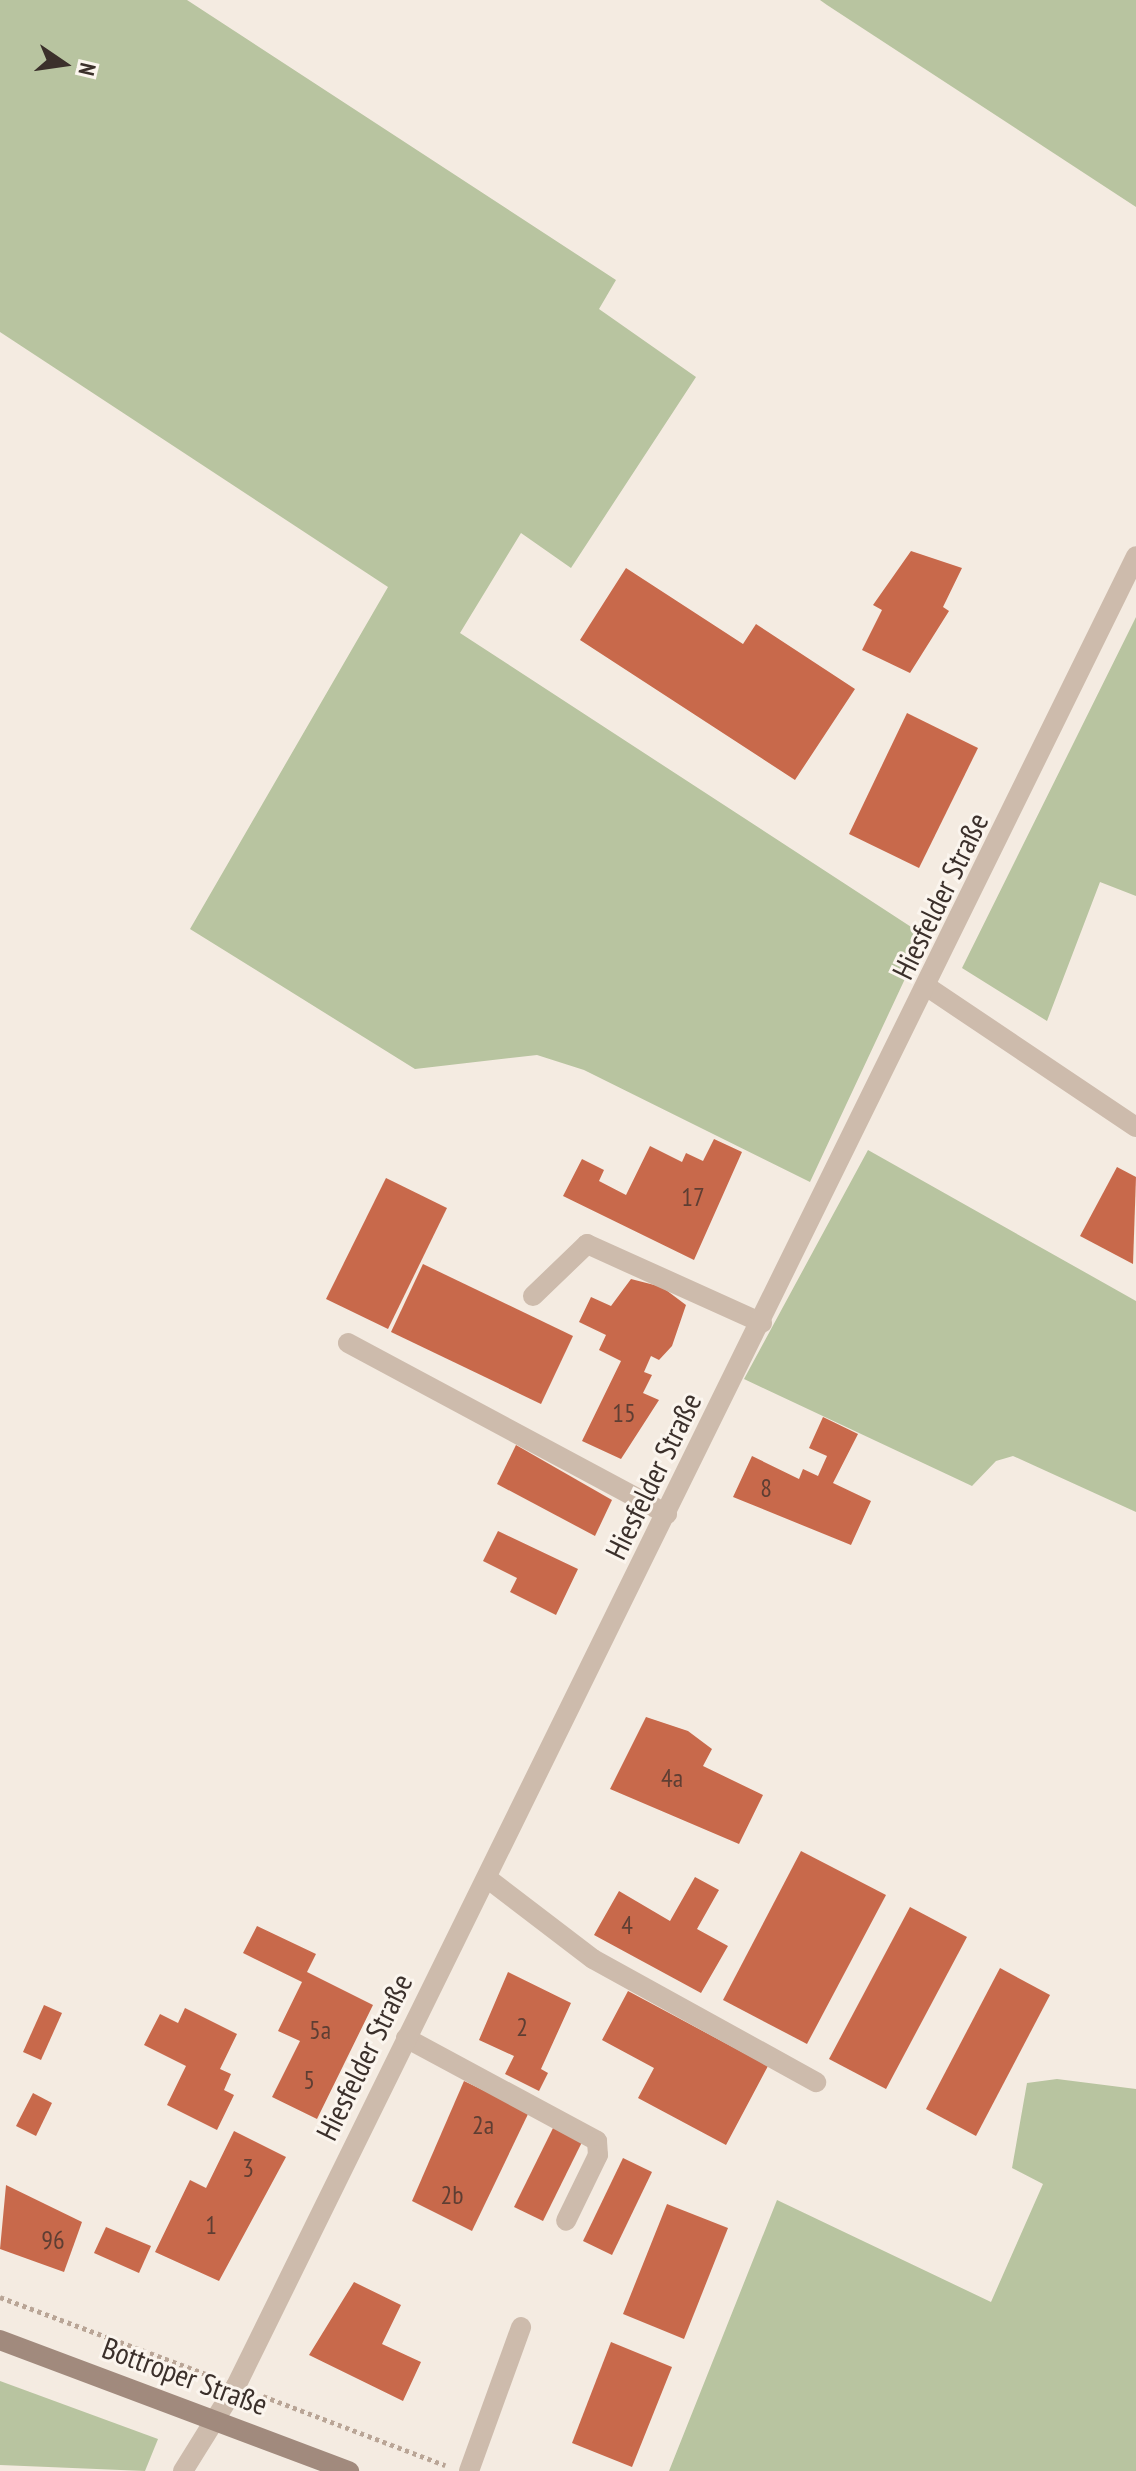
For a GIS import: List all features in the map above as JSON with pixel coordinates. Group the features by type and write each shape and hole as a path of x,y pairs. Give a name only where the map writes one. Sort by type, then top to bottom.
{"main road":[{"name":"Bottroper Straße","path":"0,2340 213,2417 349,2471"}],"street":[{"name":"Hiesfelder Straße","path":"183,2471 213,2417 236,2386 929,988 1136,556"},
{"path":"929,988 1136,1127"},
{"path":"533,1296 587,1244 762,1323"},
{"path":"348,1343 667,1514"},
{"path":"487,1878 593,1959 816,2082"},
{"path":"406,2038 590,2133 598,2155 566,2221"},
{"path":"469,2471 521,2327"}],"green space":[{"path":"0,0 187,0 616,280 599,309 696,377 571,568 521,533 460,633 925,936 810,1182 584,1070 537,1055 415,1069 190,929 388,587 0,332"},
{"path":"820,0 1136,0 1136,207 827,5"},
{"path":"1136,617 1136,896 1100,882 1047,1021 962,968"},
{"path":"868,1150 1136,1301 1136,1512 1013,1456 996,1461 972,1486 744,1379"},
{"path":"1057,2079 1136,2089 1136,2471 669,2471 777,2200 991,2302 1043,2184 1012,2168 1027,2083"},
{"path":"0,2381 158,2439 145,2471 0,2465"}],"building":[{"path":"911,551 962,568 943,607 949,611 910,673 862,650 882,610 873,605"},
{"path":"626,568 743,644 756,624 855,689 795,780 580,640"},
{"path":"907,713 978,748 919,868 849,834"},
{"path":"714,1139 742,1152 694,1260 563,1196 582,1159 604,1170 599,1181 626,1195 650,1146 682,1162 686,1153 703,1161"},
{"path":"1117,1167 1136,1177 1133,1264 1080,1236"},
{"path":"386,1178 447,1208 388,1329 326,1299"},
{"path":"423,1264 573,1336 541,1404 391,1332"},
{"path":"631,1279 662,1287 686,1305 672,1346 659,1360 651,1356 644,1372 652,1375 643,1393 659,1400 621,1459 582,1441 621,1361 599,1350 606,1335 579,1322 591,1297 611,1306"},
{"path":"823,1417 858,1434 833,1483 871,1501 851,1545 733,1497 752,1456 799,1479 803,1469 818,1476 827,1456 809,1448"},
{"path":"516,1445 612,1500 595,1536 497,1484"},
{"path":"498,1531 578,1569 556,1615 510,1592 517,1578 483,1561"},
{"path":"646,1717 688,1731 712,1749 703,1766 763,1795 739,1844 610,1789"},
{"path":"801,1851 886,1895 807,2044 723,2000"},
{"path":"695,1877 719,1890 697,1929 728,1946 701,1993 594,1935 619,1891 670,1921"},
{"path":"910,1907 967,1937 886,2089 829,2059"},
{"path":"257,1926 316,1954 307,1972 373,2005 317,2119 272,2097 300,2041 278,2031 302,1982 243,1953"},
{"path":"1000,1968 1050,1995 976,2136 926,2109"},
{"path":"508,1972 571,2003 541,2069 548,2073 539,2091 505,2074 514,2056 479,2040"},
{"path":"628,1991 768,2066 726,2145 638,2098 654,2068 602,2040"},
{"path":"44,2005 62,2013 41,2060 23,2052"},
{"path":"185,2008 237,2034 220,2069 231,2074 224,2090 234,2095 217,2130 167,2105 186,2066 144,2045 160,2014 178,2023"},
{"path":"464,2081 529,2112 472,2231 412,2201"},
{"path":"33,2093 52,2103 36,2136 16,2126"},
{"path":"555,2124 584,2138 543,2221 514,2207"},
{"path":"234,2131 286,2157 219,2281 155,2252 190,2180 206,2188"},
{"path":"623,2158 652,2172 612,2255 583,2241"},
{"path":"6,2185 82,2222 64,2272 0,2249"},
{"path":"667,2204 728,2228 684,2339 623,2314"},
{"path":"106,2227 151,2246 139,2273 94,2253"},
{"path":"354,2282 401,2305 382,2344 421,2362 403,2401 309,2355"},
{"path":"611,2342 672,2367 632,2467 572,2443"}]}
